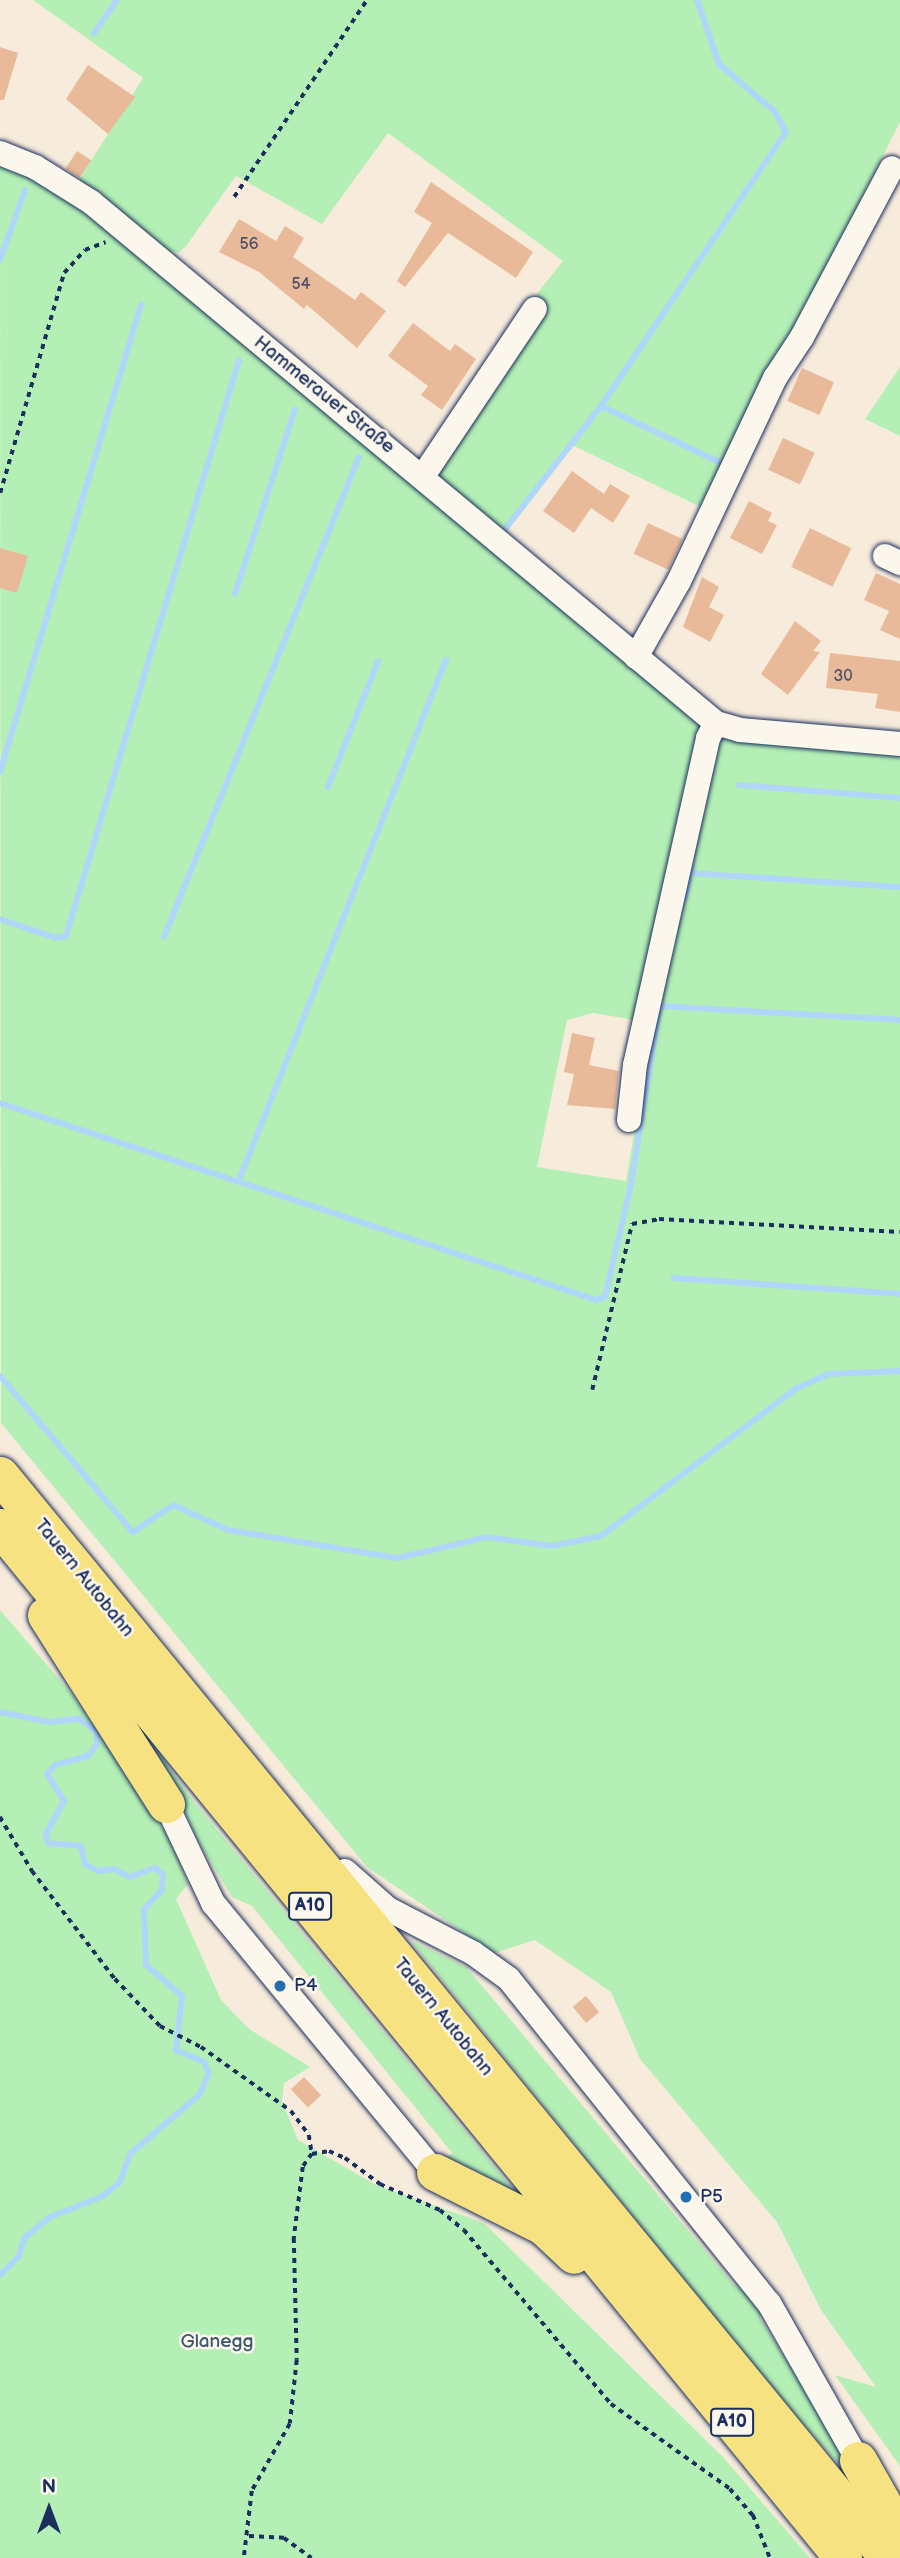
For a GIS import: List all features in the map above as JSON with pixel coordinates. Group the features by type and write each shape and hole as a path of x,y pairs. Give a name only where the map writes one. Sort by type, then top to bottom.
{"highway":[{"name":"Tauern Autobahn","path":"0,1475 888,2558"},
{"name":"Tauern Autobahn","path":"0,1527 843,2558"},
{"path":"0,1552 166,1804"},
{"path":"300,1842 333,1858"},
{"path":"435,2172 542,2226 597,2278 620,2286"},
{"path":"858,2460 900,2534"}],"street":[{"name":"Hammerauer Straße","path":"0,153 61,182 128,234 423,476 716,723 740,730 900,744"},
{"path":"636,657 679,581 775,378 802,337 892,169"},
{"path":"423,476 536,309"},
{"path":"629,1120 638,1052 708,738 716,723"},
{"path":"166,1804 214,1903 435,2172"},
{"path":"333,1858 388,1909 472,1953 509,1979 769,2302 858,2460"}],"path":[{"path":"234,197 367,0"},
{"path":"0,493 64,273 85,250 128,234"},
{"path":"592,1390 632,1224 659,1219 900,1232"},
{"path":"0,1816 32,1871 116,1979 160,2026 201,2047 291,2111 309,2134 312,2154 303,2167 294,2238 297,2360 290,2424 252,2491 249,2536 244,2558"},
{"path":"312,2154 329,2151 345,2158 380,2184 440,2210 464,2230 611,2404 730,2488 753,2515 770,2558"},
{"path":"249,2536 284,2538 312,2558"}],"green space":[{"path":"33,0 900,0 900,122 705,509 570,444 505,534 434,476 545,303 536,295 563,261 388,133 322,224 236,176 186,246 179,253 168,251 79,180 143,78"},
{"path":"0,164 58,191 715,736 900,748 900,2466 835,2375 876,2387 821,2310 777,2222 640,2059 611,1992 535,1940 494,1953 367,1867 1,1423","holes":["593,1013 653,1023 626,1181 537,1167 567,1020"]},
{"path":"900,367 900,436 865,419"},
{"name":"Glanegg","path":"0,1610 72,1694 169,1838 188,1884 176,1899 221,2000 249,2029 310,2067 284,2083 282,2101 298,2140 376,2185 484,2223 723,2457 810,2558 0,2558"},
{"path":"155,1748 194,1802 524,2203 441,2158 453,2154 252,1906 232,1897 199,1843"},
{"path":"410,1940 466,1967 733,2284 760,2304 760,2318 833,2435 852,2478 791,2412"}],"building":[{"path":"0,47 18,53 4,100 0,100"},
{"path":"88,65 135,97 108,134 66,99"},
{"path":"77,151 91,160 80,178 66,169"},
{"path":"431,182 533,252 516,278 448,233 405,287 397,281 432,223 414,212"},
{"path":"239,219 276,241 285,226 304,238 293,257 355,300 361,292 386,311 357,348 307,305 304,309 259,272 219,252"},
{"path":"413,323 450,351 455,344 476,359 442,410 421,395 428,386 388,356"},
{"path":"802,368 834,382 819,415 787,401"},
{"path":"783,438 815,453 800,485 768,470"},
{"path":"572,471 604,494 610,484 630,496 613,523 591,508 574,533 543,511"},
{"path":"749,501 772,513 768,521 777,525 762,554 730,538"},
{"path":"648,523 682,539 668,570 634,554"},
{"path":"810,528 851,548 832,587 791,567"},
{"path":"0,548 28,556 17,593 0,588"},
{"path":"876,573 900,584 900,639 880,630 889,611 864,600"},
{"path":"702,577 719,587 709,607 724,615 710,642 683,627"},
{"path":"795,621 821,641 813,651 820,652 788,695 761,674"},
{"path":"830,653 900,661 900,712 875,708 878,694 826,688"},
{"path":"572,1033 595,1038 589,1065 619,1071 615,1109 567,1105 574,1074 564,1072"},
{"path":"586,1996 599,2012 586,2023 573,2007"},
{"path":"304,2077 321,2095 308,2108 291,2089"}],"waterway":[{"path":"94,33 117,0"},
{"path":"506,528 601,406 786,132 774,111 719,64 697,0"},
{"path":"0,260 25,190"},
{"path":"0,772 141,305"},
{"path":"0,919 56,938 66,936 239,360"},
{"path":"601,406 725,465"},
{"path":"235,594 295,409"},
{"path":"164,937 359,457"},
{"path":"239,1180 446,660"},
{"path":"328,787 378,662"},
{"path":"739,785 900,798"},
{"path":"685,898 692,864"},
{"path":"690,873 900,887"},
{"path":"660,1006 900,1020"},
{"path":"0,1103 596,1300 605,1297 631,1184 659,1011"},
{"path":"674,1278 900,1294"},
{"path":"0,1376 133,1532 173,1505 228,1530 398,1558 487,1537 552,1546 601,1536 797,1388 828,1374 900,1371"},
{"path":"0,1712 49,1722 80,1719 97,1733 97,1744 88,1756 55,1765 47,1774 64,1801 46,1834 48,1843 81,1846 85,1864 98,1871 114,1869 130,1877 155,1868 163,1874 162,1890 144,1909 146,1965 182,1996 176,2050 204,2062 209,2073 199,2095 130,2154 120,2182 103,2196 50,2217 25,2237 19,2256 0,2275"}],"place":[{"name":"P4","path":"280,1986"},
{"name":"P5","path":"686,2197"}]}
